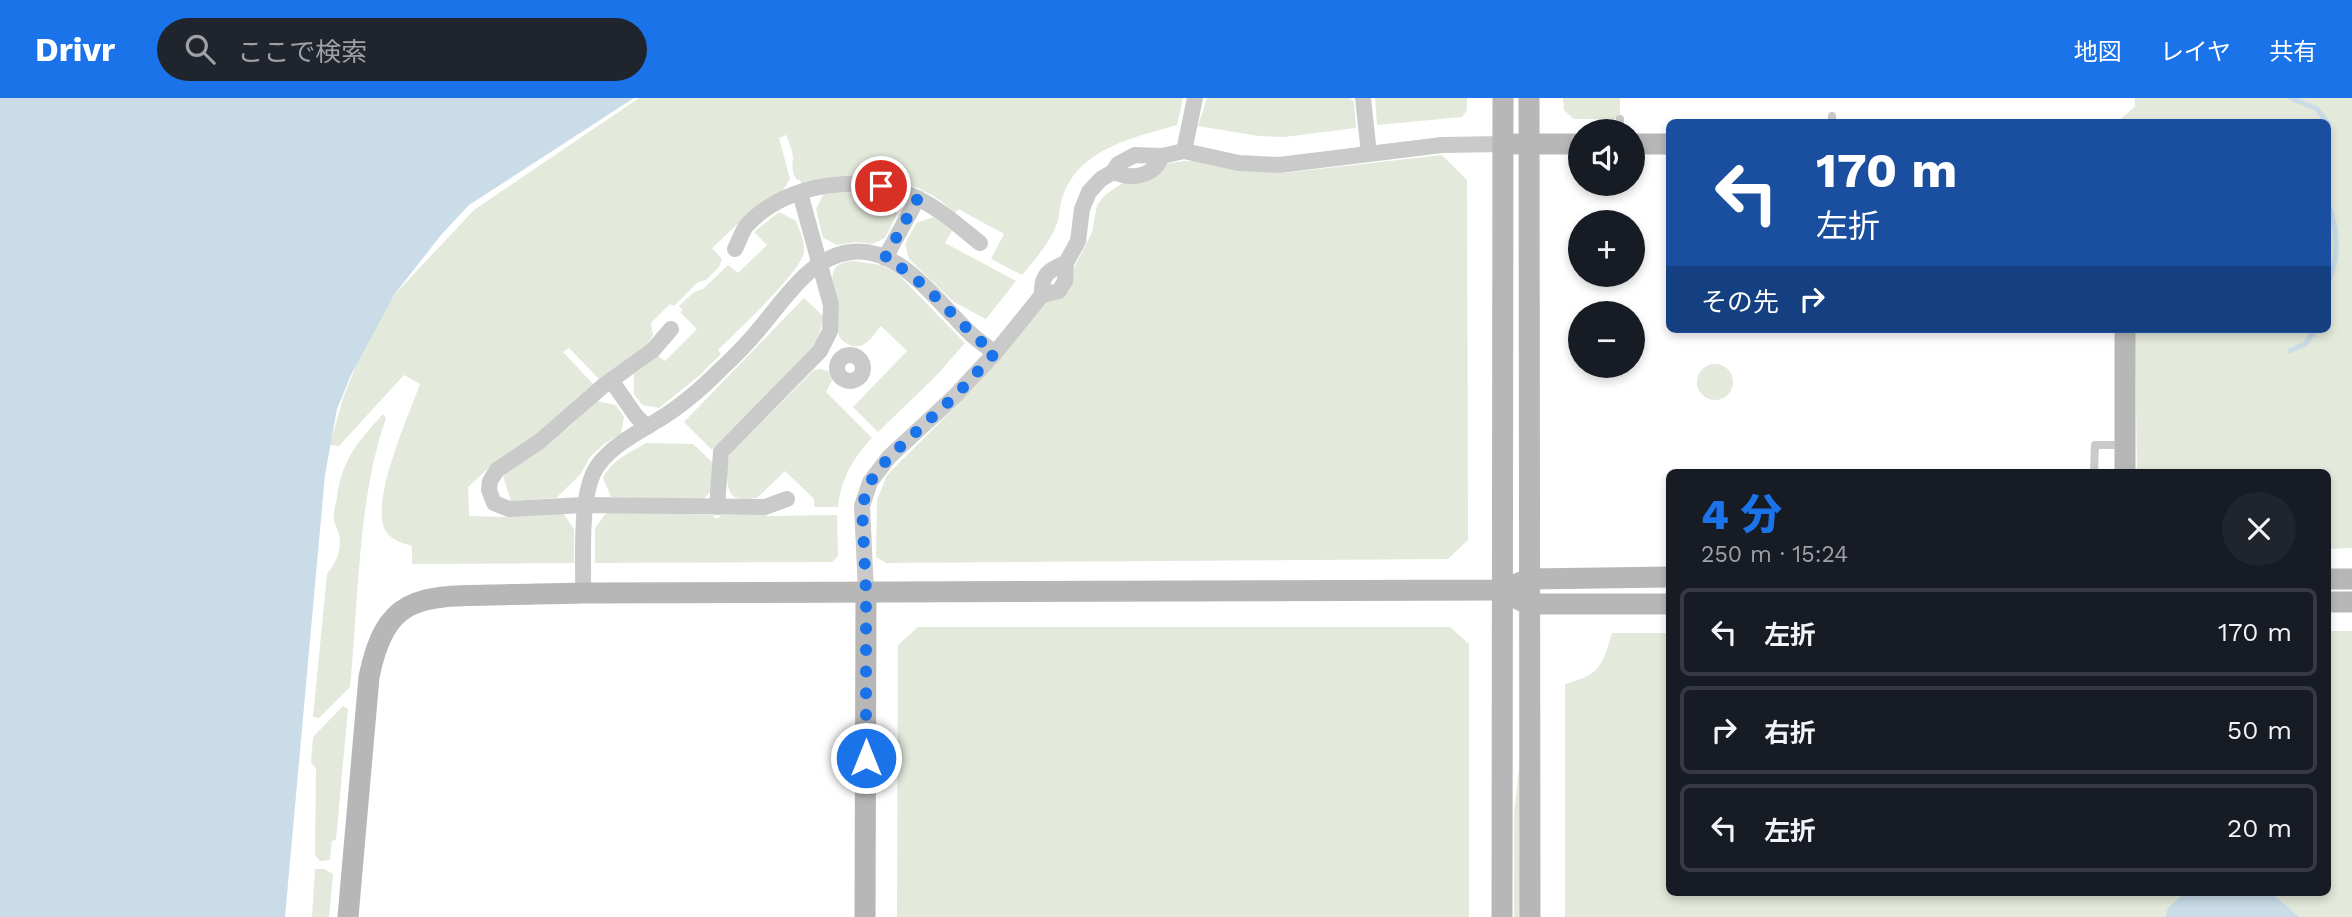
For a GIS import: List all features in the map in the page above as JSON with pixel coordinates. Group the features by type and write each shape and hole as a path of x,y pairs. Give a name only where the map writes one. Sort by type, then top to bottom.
{"street":[{"path":"1184,151 1195,98"},
{"path":"1363,98 1369,154"},
{"path":"1502,917 1503,98"},
{"path":"1529,98 1530,917"},
{"path":"865,917 866,592 862,506 870,482 889,457 956,395 995,353 1042,295 1059,291 1063,287 1066,263 1078,241 1082,209 1088,192 1113,172 1118,164 1135,155 1162,156 1184,151 1239,163 1279,165 1442,145 1568,144"},
{"path":"1645,144 1666,144"},
{"path":"735,249 746,226 766,210 800,192 839,183 865,183 896,189 918,198 980,243"},
{"path":"717,507 721,452 820,351 830,331 831,305 800,192"},
{"path":"885,258 918,198"},
{"path":"583,593 584,505 599,464 612,451 660,419 719,371 760,329 789,292 818,264 851,252 885,258 913,276 972,336 995,353"},
{"path":"671,329 653,350 611,380 540,441 497,470 489,490 494,503 509,509 584,505 765,507 787,499"},
{"path":"2125,333 2125,469"},
{"path":"820,351 839,361"},
{"path":"611,380 636,416 647,426"},
{"path":"348,917 369,677 380,636 388,623 413,604 428,598 455,595 583,593 1502,590 1529,579 1666,578"},
{"path":"2331,579 2352,579"},
{"path":"1502,590 1528,604 1666,604"},
{"path":"2331,602 2352,602"}],"lane":[{"path":"2095,469 2095,445 2125,445"}],"shaded area":[{"path":"639,98 1183,98 1177,125 1128,140 1096,155 1083,165 1064,193 1052,235 1022,275 991,259 1004,234 958,209 955,213 922,190 902,182 861,176 841,176 801,184 793,173 792,153 786,135 779,138 790,179 783,190 757,206 712,248 722,259 719,267 706,280 698,282 674,306 670,304 651,323 653,335 647,345 599,379 569,348 563,352 593,384 535,435 492,465 468,487 469,516 506,517 563,513 574,529 574,563 412,564 412,546 390,536 385,530 382,517 383,499 393,458 420,384 404,375 339,446 330,445 343,398 367,339 395,294 474,210"},
{"path":"1207,98 1350,98 1354,102 1356,128 1284,137 1259,136 1198,126"},
{"path":"1375,98 1467,98 1467,110 1462,117 1377,125"},
{"path":"1563,98 1620,98 1620,119 1574,119 1564,110"},
{"path":"2135,98 2352,98 2352,548 2331,549 2331,469 2137,469 2135,333 2331,333 2331,119 2121,119 2135,106"},
{"path":"1442,155 1467,180 1468,540 1448,559 886,563 876,557 877,500 887,475 976,386 1045,301 1065,295 1069,291 1074,268 1092,232 1097,205 1105,195 1127,180 1146,182 1159,165 1184,161 1201,161 1242,171 1283,173"},
{"path":"867,191 891,196 897,214 885,238 873,244 856,242 837,245 823,238 816,209 824,193"},
{"path":"779,212 796,221 804,245 804,252 792,273 718,350 721,354 700,375 659,408 642,405 634,394 634,374 658,356 665,361 697,329 680,312 683,310 679,306 694,292 703,289 728,265 738,273 767,245 754,232"},
{"path":"934,217 952,231 945,243 1016,281 986,319 954,302 909,259 905,244 916,223"},
{"path":"853,261 881,265 897,273 965,343 936,376 878,432 853,407 907,351 881,326 870,339 857,347 840,338 839,306 833,274 840,264"},
{"path":"804,298 824,317 811,351 712,450 684,422"},
{"path":"1715,364 1728,369 1733,382 1728,395 1715,400 1702,395 1697,382 1702,369"},
{"path":"814,370 828,371 832,380 826,392 872,438 849,470 838,507 814,507 814,499 785,471 757,498 734,497 728,484 730,454"},
{"path":"597,401 616,405 624,417 621,434 590,457 580,475 556,498 511,501 503,476 568,428"},
{"path":"383,414 386,418 376,450 364,517 350,687 319,718 313,717 327,574 336,560 340,545 334,516 339,484 352,452"},
{"path":"646,443 693,444 712,462 712,488 706,497 701,500 611,497 603,478 611,466"},
{"path":"607,512 714,515 714,518 719,518 720,515 837,515 838,556 832,562 595,563 595,528"},
{"path":"918,627 1450,627 1469,644 1469,917 897,917 898,645"},
{"path":"2331,631 2352,631 2352,917 1565,917 1565,684 1586,677 1598,668 1612,633 1666,633 1666,896 2331,896"},
{"path":"343,706 348,709 336,840 332,841 330,860 320,861 315,855 316,768 311,763 313,737"},
{"path":"1520,760 1521,917 1514,917 1514,814"},
{"path":"315,869 324,869 333,874 329,917 312,917"}],"water":[{"path":"0,98 634,98 469,205 441,235 394,295 351,375 337,409 325,475 285,917 0,917"},
{"path":"2181,896 2274,896 2299,917 2166,917 2168,908"}],"waterway":[{"path":"2291,98 2317,109 2325,119"},
{"path":"2331,214 2336,243 2331,276"},
{"path":"2290,351 2305,344 2313,333"}],"route":[{"path":"866,758 866,592 862,506 870,482 889,457 956,395 995,353 972,336 913,276 885,258 918,198 881,186"}]}
